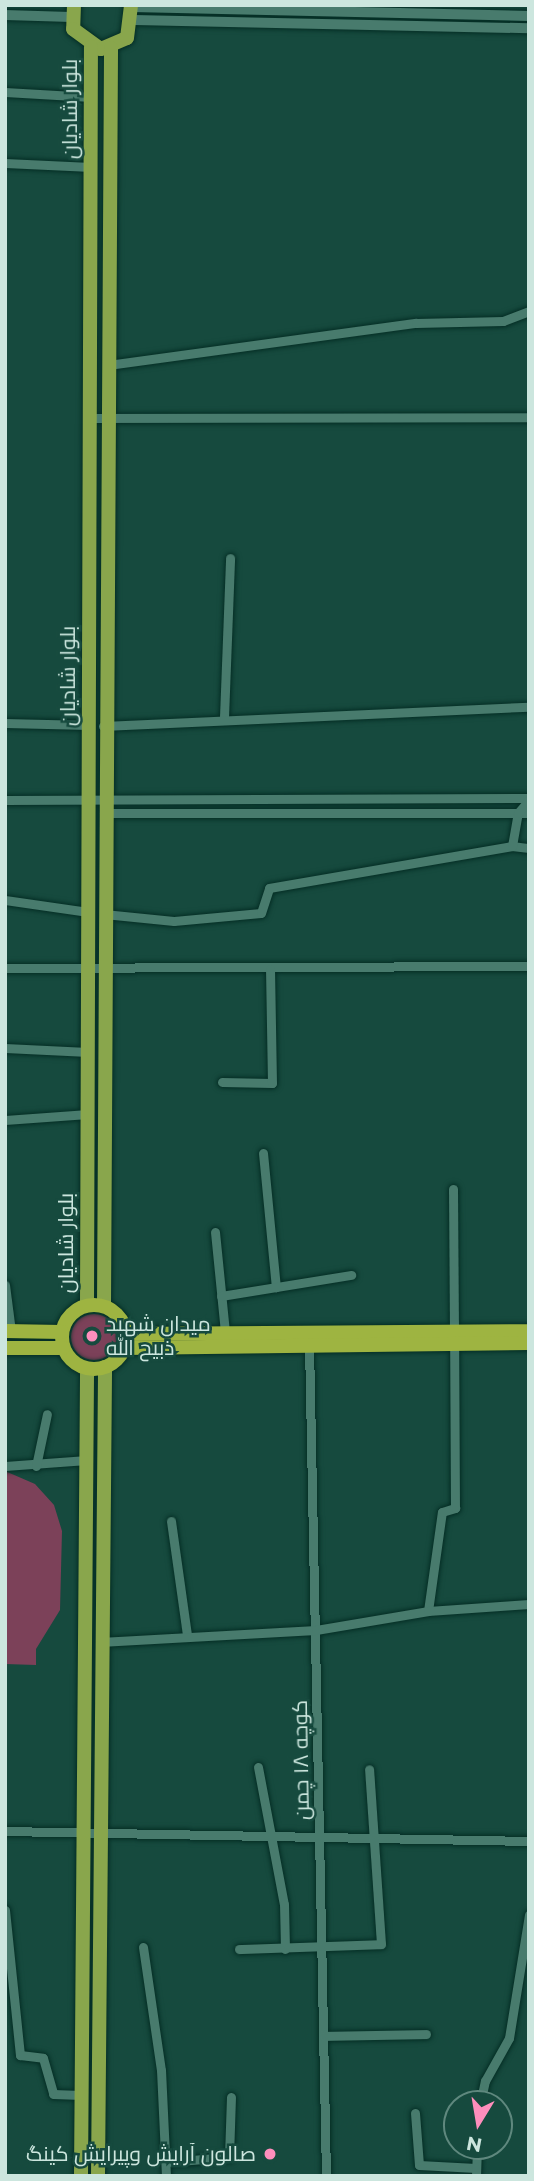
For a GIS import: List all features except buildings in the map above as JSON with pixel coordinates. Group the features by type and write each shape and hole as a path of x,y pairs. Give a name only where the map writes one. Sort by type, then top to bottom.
{"highway":[{"path":"63,1348 62,1332 70,1315 87,1305 104,1306 119,1317 125,1341"},
{"path":"8,1331 62,1332"},
{"path":"125,1341 309,1344 529,1331"},
{"path":"5,1348 63,1348 87,1368 106,1367 125,1341 225,1333 454,1336 529,1343"}],"main road":[{"path":"72,11 80,40 91,47 111,48 127,38 132,11"},
{"name":"بلوار شادیان","path":"91,47 90,418 97,805 95,970 104,1306"},
{"name":"بلوار شادیان","path":"96,726 107,418 111,48"},
{"name":"بلوار شادیان","path":"87,1305 88,1052 95,970"},
{"path":"98,2176 100,1642 106,1367"},
{"path":"81,2176 80,1832 87,1368"}],"street":[{"path":"5,15 72,11"},
{"path":"132,11 529,16"},
{"path":"132,11 529,27"},
{"path":"5,92 91,97"},
{"path":"5,163 91,167"},
{"path":"108,365 416,323 503,321 529,311"},
{"path":"90,418 529,417"},
{"path":"224,717 230,558"},
{"path":"5,723 199,726 224,717 529,707"},
{"path":"97,805 529,799 512,846"},
{"path":"5,800 97,805 524,813"},
{"path":"5,900 174,921 261,913 269,888 512,846 529,848"},
{"path":"5,968 95,970 529,966"},
{"path":"222,1082 272,1083 270,969"},
{"path":"5,1048 88,1052"},
{"path":"5,1119 88,1114"},
{"path":"263,1153 276,1287"},
{"path":"428,1611 442,1512 455,1508 453,1189"},
{"path":"215,1232 225,1333"},
{"path":"222,1296 351,1275"},
{"path":"5,1285 8,1331"},
{"name":"كوچه ١٨ چمن","path":"309,1344 326,2176"},
{"path":"36,1466 47,1415"},
{"path":"5,1466 36,1466 87,1460"},
{"path":"171,1521 187,1635"},
{"path":"100,1642 187,1635 316,1630 428,1611 529,1604"},
{"path":"258,1767 284,1904 285,1949"},
{"path":"239,1949 323,1950 381,1944 377,1837 369,1769"},
{"path":"5,1831 529,1841"},
{"path":"5,1911 9,1980 20,2055 43,2058 50,2092 81,2095"},
{"path":"483,2090 485,2081 509,2038 524,1994 529,1915"},
{"path":"142,1947 166,2176"},
{"path":"324,2036 426,2034"},
{"path":"166,2162 229,2157 231,2097"},
{"path":"415,2113 419,2165 476,2172"}],"shaded area":[{"path":"94,1314 110,1321 117,1337 110,1353 94,1360 78,1353 71,1337 78,1321"},
{"path":"5,1471 35,1484 54,1505 62,1531 60,1610 36,1649 36,1665 5,1664"}],"place":[{"name":"میدان شهید ذبیح الله","path":"92,1336"},
{"name":"صالون آرایش وپیرایش کینگ","path":"270,2154"}]}
